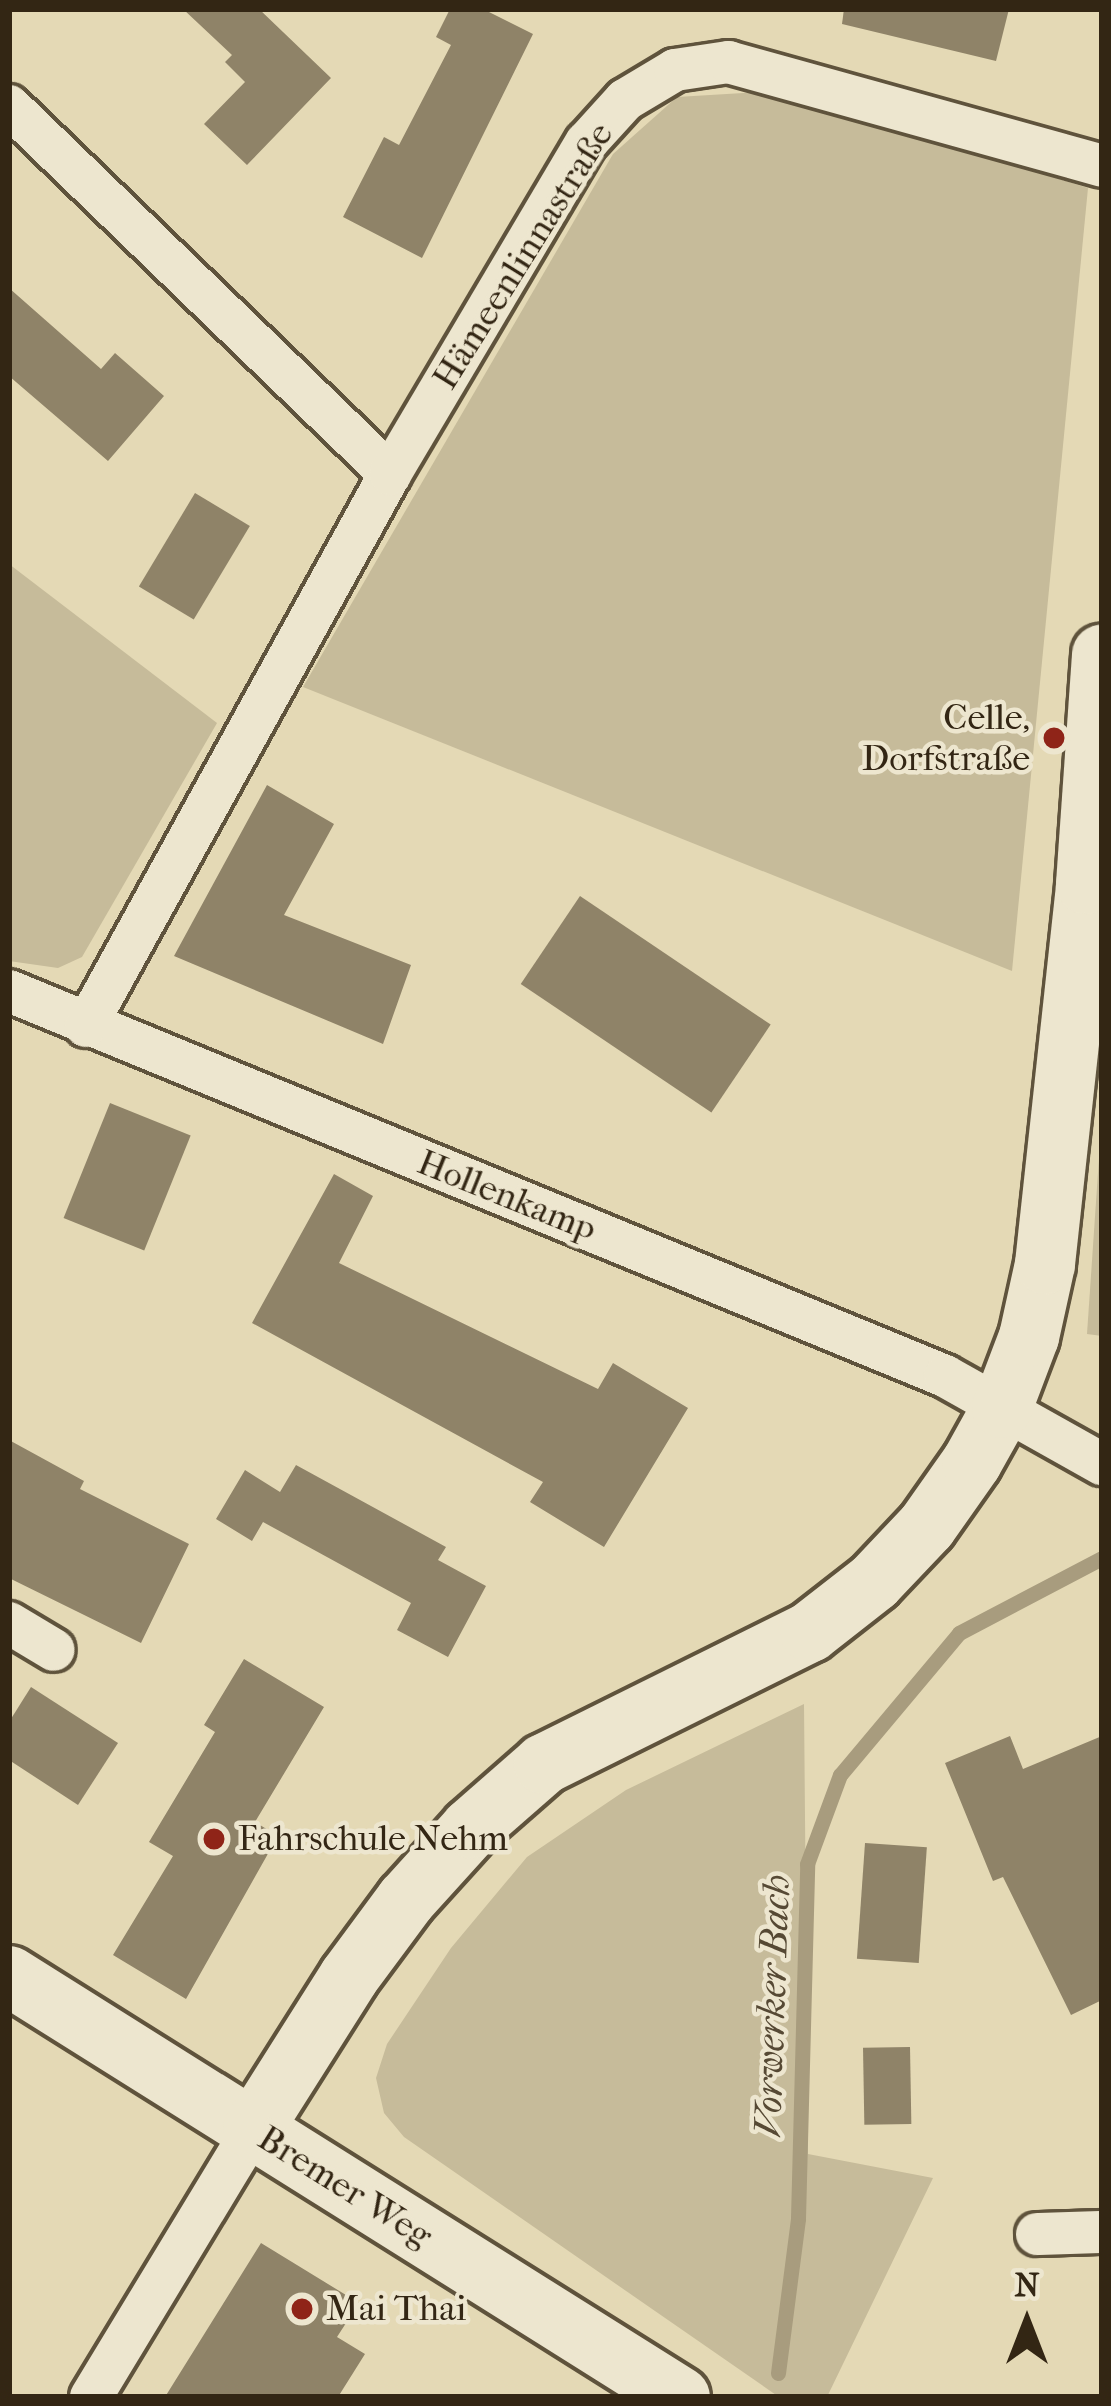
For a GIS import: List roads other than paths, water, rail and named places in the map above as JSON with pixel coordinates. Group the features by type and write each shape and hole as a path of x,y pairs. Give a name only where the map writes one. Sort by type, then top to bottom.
{"main road":[{"path":"253,2129 349,1977 406,1900 471,1828 544,1764 751,1664 810,1632 842,1607 927,1526 1002,1408 1029,1337 1045,1264 1086,884 1102,655"},
{"name":"Bremer Weg","path":"9,1976 680,2397"}],"street":[{"name":"Hämeenlinnastraße","path":"86,1026 390,474 586,143 625,100 675,70 728,62 1102,166"},
{"path":"9,106 390,474"},
{"name":"Hollenkamp","path":"9,991 945,1376 1102,1464"},
{"path":"9,1623 54,1650"},
{"path":"91,2397 253,2129"},
{"path":"1037,2234 1102,2232"}],"waterway":[{"name":"Vorwerker Bach","path":"778,2373 798,2218 807,1864 840,1775 959,1633 1102,1558"}],"place":[{"name":"Celle, Dorfstraße","path":"1054,738"},
{"name":"Fahrschule Nehm","path":"214,1839"},
{"name":"Mai Thai","path":"302,2309"}]}
